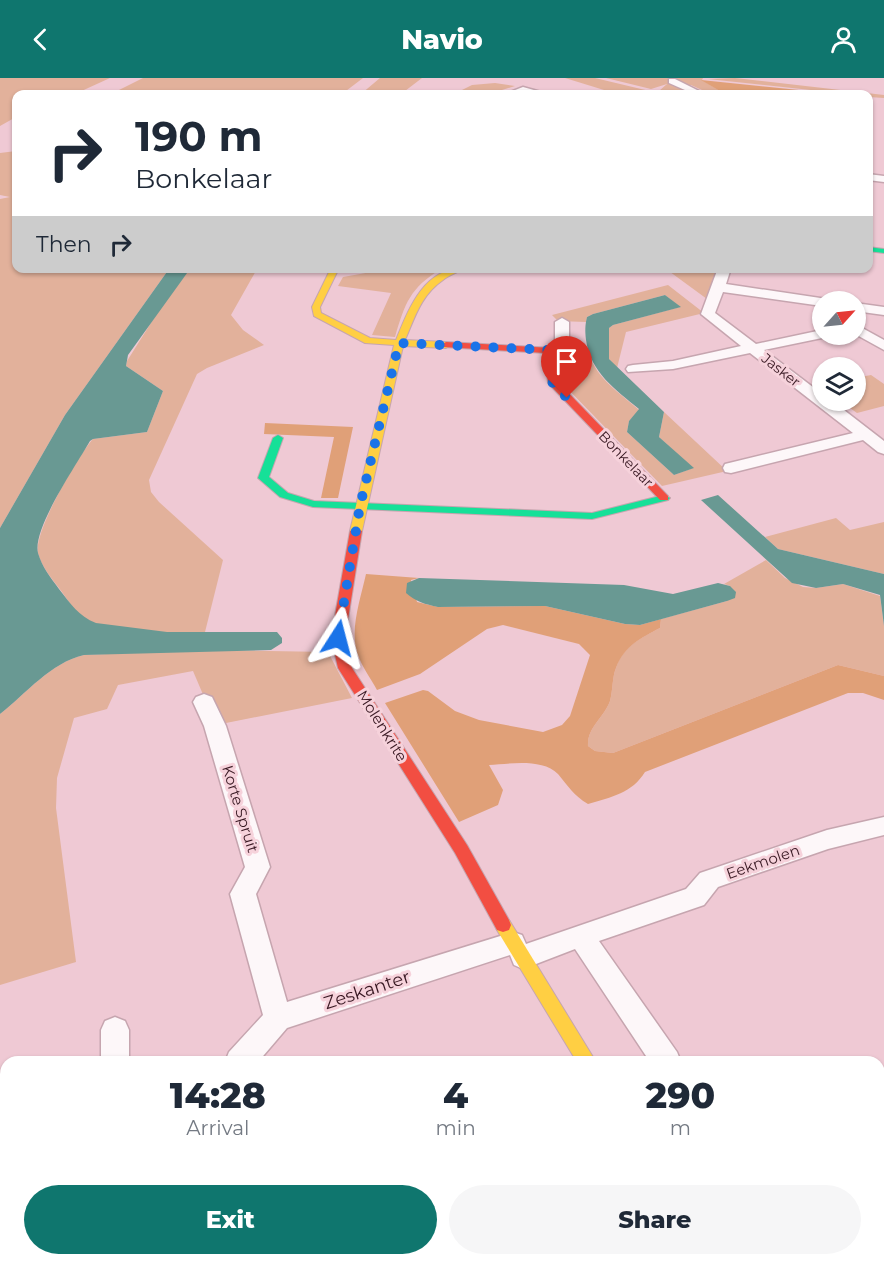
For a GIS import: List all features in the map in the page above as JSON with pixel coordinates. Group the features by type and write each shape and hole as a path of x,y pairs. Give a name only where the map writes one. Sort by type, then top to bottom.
{"street":[{"path":"672,81 691,90"},
{"path":"332,273 315,307 317,314 368,341 550,350 562,345 562,322"},
{"name":"Molenkrite","path":"449,273 427,288 417,301 399,343 360,506 338,638 345,668 461,849 518,950 582,1056"},
{"name":"Jasker","path":"723,273 708,314 884,449"},
{"path":"717,287 812,301"},
{"path":"866,309 884,311"},
{"path":"866,335 884,346"},
{"path":"754,349 812,336"},
{"name":"Jasker","path":"633,369 673,365 754,349"},
{"name":"Bonkelaar","path":"360,506 592,516 665,499 551,381 550,350"},
{"path":"731,468 865,435"},
{"path":"278,438 262,478 284,495 312,504 360,506"},
{"name":"Korte Spruit","path":"204,702 215,726 258,867 243,894 278,1018"},
{"name":"Eekmolen","path":"518,950 581,936 695,897 709,880 827,840 884,826"},
{"path":"581,936 663,1056"},
{"name":"Zeskanter","path":"278,1018 518,950"},
{"path":"244,1056 278,1018"},
{"path":"115,1030 115,1056"}],"shaded area":[{"path":"0,78 110,78 84,90 12,90 12,119 0,126"},
{"path":"143,78 363,78 347,90 119,90"},
{"path":"380,78 422,78 406,90 366,90"},
{"path":"565,78 595,78 645,90 604,90"},
{"path":"606,78 703,78 702,80 718,90 702,90 691,85 676,87 685,90 660,90 667,84 651,89"},
{"path":"735,78 840,90 811,90 708,79"},
{"path":"701,80 799,90 718,90"},
{"path":"495,83 515,86 502,90 462,90 472,85"},
{"path":"873,94 884,95 884,98 873,97"},
{"path":"12,152 12,273 166,273 65,415 0,528 0,199 10,197 0,195 0,153"},
{"path":"166,273 187,273 128,355 126,366 163,391 147,432 90,441 48,513 38,542 38,553 47,572 71,605 84,617 96,623 167,632 277,632 282,638 282,643 271,650 84,655 50,672 0,714 0,528 65,415"},
{"path":"187,273 255,273 231,315 243,330 264,345 197,374 149,480 151,492 159,502 223,560 205,632 127,630 97,624 86,619 75,610 48,574 38,553 38,543 49,512 77,461 93,439 147,432 163,391 126,366 161,307"},
{"path":"366,273 435,273 422,283 410,297 395,337 372,335 391,293 338,286 343,277"},
{"path":"671,273 719,273 707,299"},
{"path":"668,285 704,313 626,332 617,368 609,359 609,328 680,307 665,295 593,314 587,317 586,322 558,321 552,315"},
{"path":"665,295 681,307 609,328 609,359 664,412 659,437 694,468 674,475 627,432 629,421 639,409 613,387 599,371 589,352 585,334 587,317 593,314"},
{"path":"568,353 589,354 603,378 639,410 629,421 627,432 674,475 693,468 659,437 664,412 727,471 662,486 561,382 563,355"},
{"path":"871,375 884,384 884,406 866,411 866,376"},
{"path":"265,423 353,427 338,498 321,498 334,437 264,434"},
{"path":"718,495 778,549 884,574 884,626 880,595 843,584 816,588 792,583 701,500"},
{"path":"836,518 850,530 884,522 884,574 778,549 765,537"},
{"path":"766,560 785,578 803,587 816,588 843,584 880,596 884,626 884,676 838,665 613,753 595,751 588,746 590,733 610,701 619,660 628,648 660,628 661,619 727,601 730,586 724,584"},
{"path":"366,574 419,578 411,580 417,602 438,607 545,606 625,624 640,625 661,619 660,628 628,648 619,660 610,701 588,739 588,746 595,751 613,753 838,665 884,676 884,700 863,693 848,693 645,772 628,790 588,804 551,769 525,763 489,765 503,790 498,805 459,822 385,703 423,690 428,691 455,711 479,720 543,732 562,725 570,716 590,655 579,644 503,625 487,629 420,674 377,690 360,659 355,639 357,611"},
{"path":"419,578 624,585 673,594 718,583 730,586 736,592 735,598 727,601 640,625 625,624 545,606 438,607 413,599 406,593 407,583"},
{"path":"201,650 328,652 352,698 216,725 193,671 118,685 107,709 74,718 57,778 56,808 76,962 0,985 0,714 50,672 84,655"}],"traffic: fast":[{"path":"873,250 884,251"},
{"path":"278,438 263,478 284,495 313,504 592,516 664,498"}],"traffic: slow":[{"path":"333,273 316,307 317,314 368,341 446,345"},
{"path":"356,531 399,343 417,301 427,288 449,273"},
{"path":"503,925 583,1056"}],"traffic: jam":[{"path":"446,345 550,350 551,381 664,498"},
{"path":"356,531 338,638 345,668 461,849 503,925"}],"route":[{"path":"338,638 360,506 399,343 550,350 551,381 567,398"}]}
